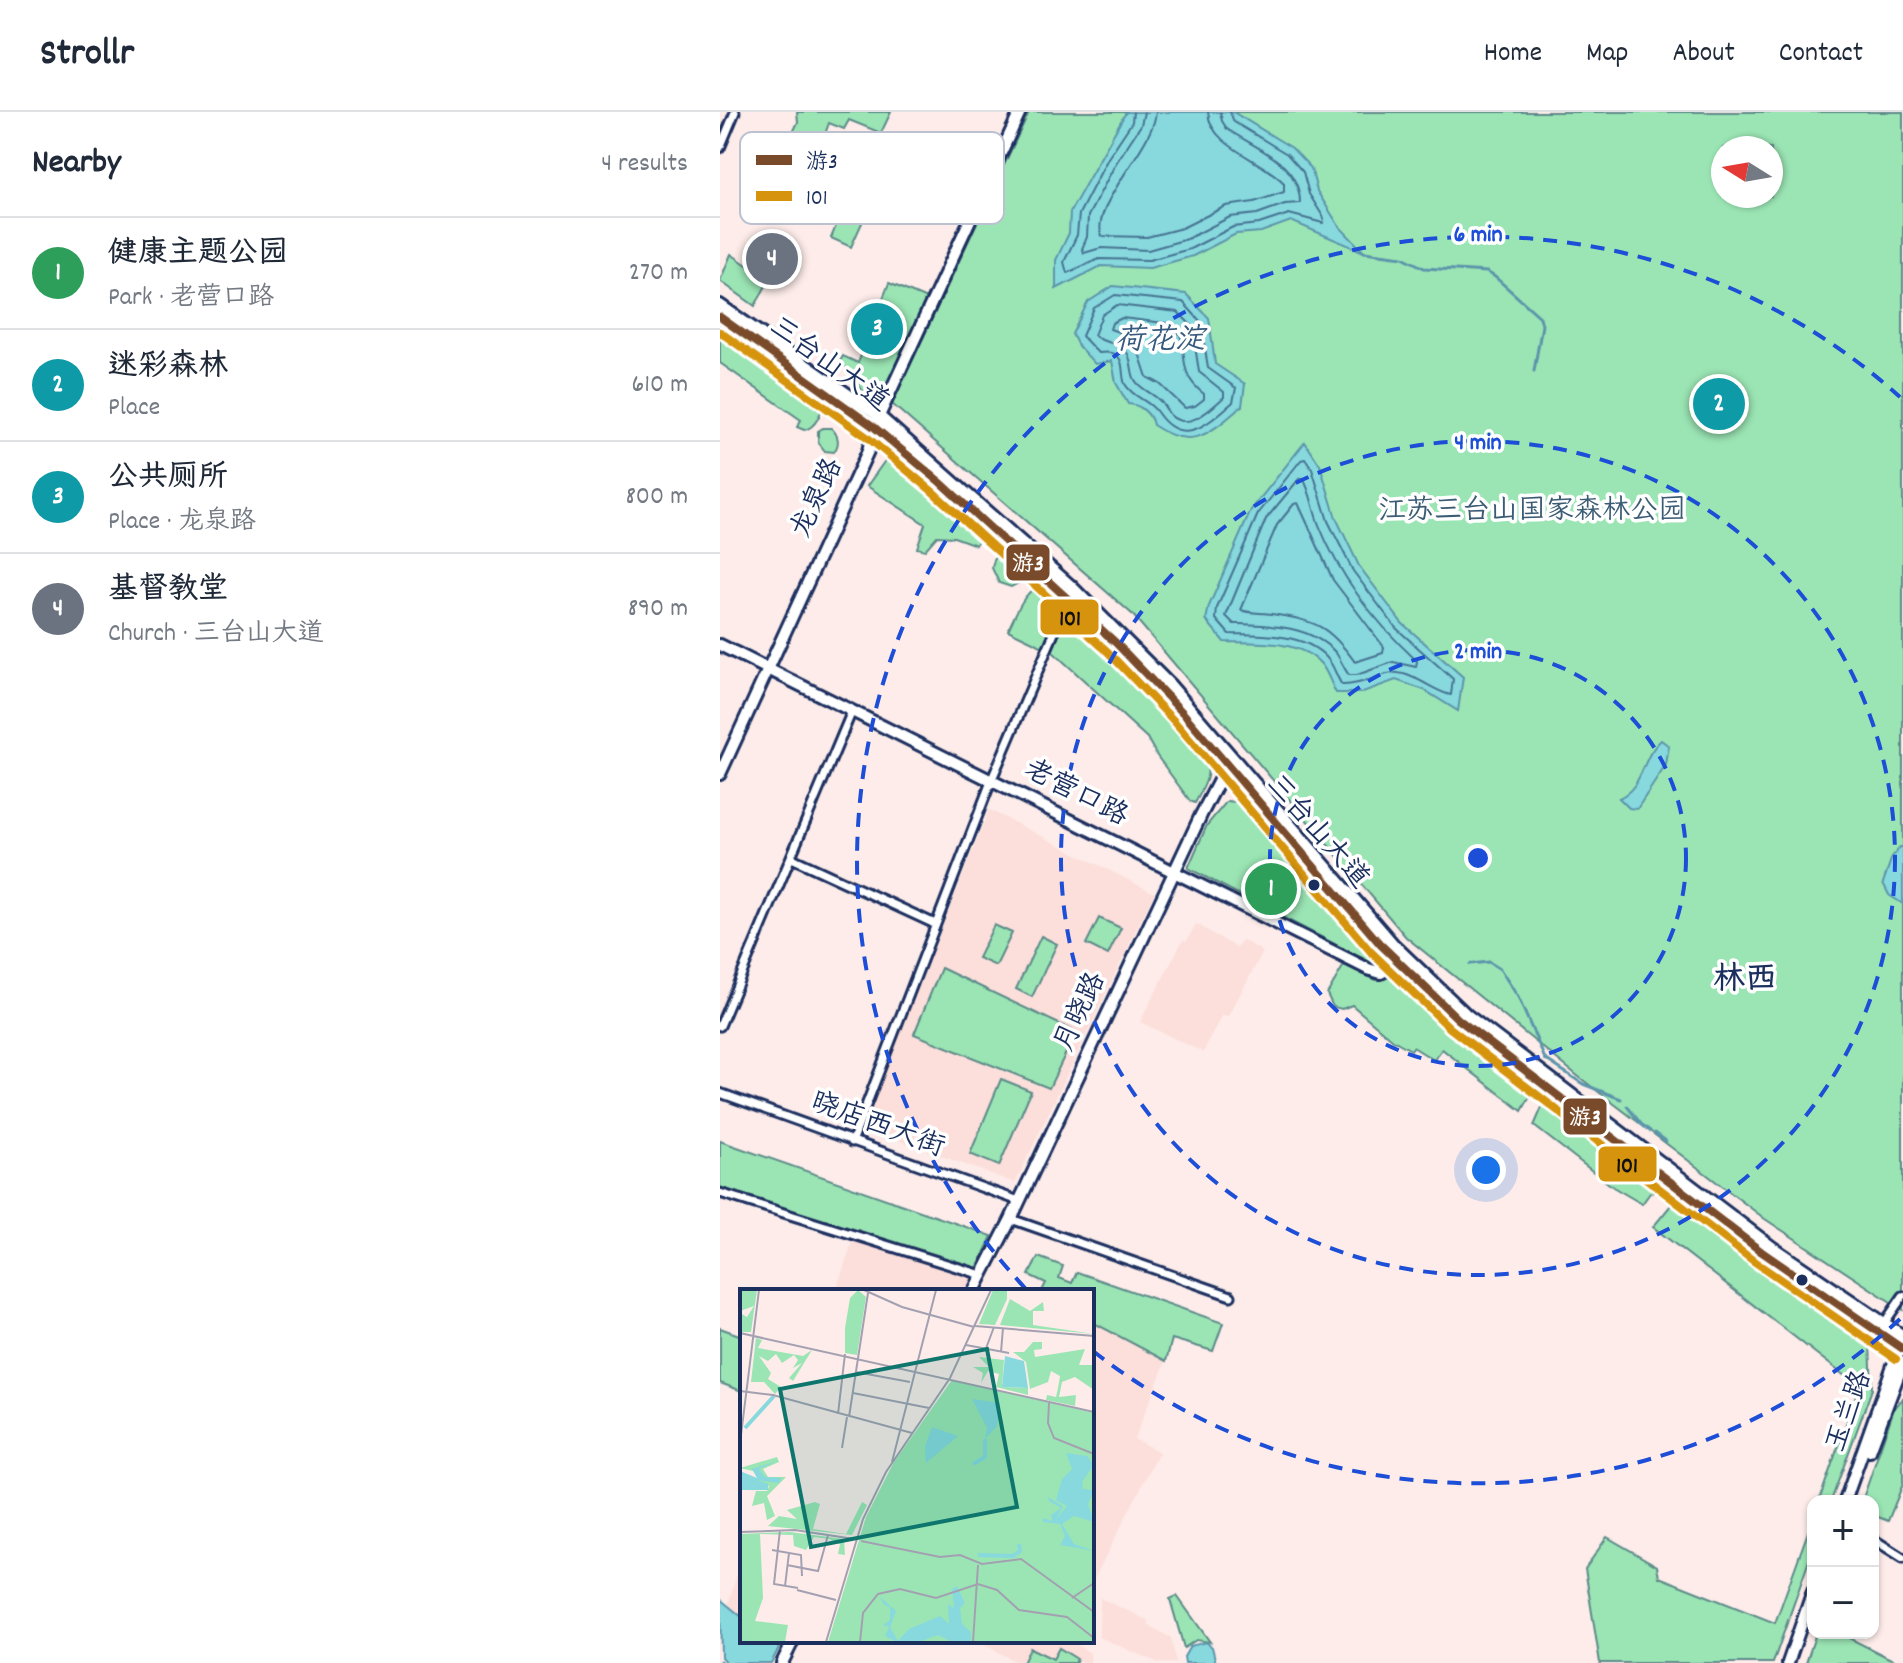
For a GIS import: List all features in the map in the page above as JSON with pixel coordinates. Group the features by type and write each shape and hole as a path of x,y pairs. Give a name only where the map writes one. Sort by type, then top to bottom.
{"main road":[{"name":"龙泉路","path":"1004,146 1020,112"},
{"name":"龙泉路","path":"720,774 968,224"},
{"name":"三台山大道","path":"720,305 879,416 1071,586 1170,685 1402,960 1458,1019 1770,1257 1902,1343"},
{"name":"三台山大道","path":"720,317 874,427 940,482 1069,600 1231,761"},
{"name":"老营口路","path":"720,645 1368,969 1381,973 1402,960"},
{"name":"月晓路","path":"975,1289 1231,761"},
{"name":"三台山大道","path":"1402,960 1467,1015 1772,1247 1883,1325 1902,1343"},
{"name":"玉兰路","path":"1847,1495 1902,1343"},
{"name":"玉兰路","path":"1853,1495 1903,1363"},
{"path":"1788,1663 1807,1608"},
{"path":"1794,1663 1807,1626"},
{"path":"782,1663 792,1643"}],"street":[{"path":"720,148 735,112"},
{"path":"720,124 729,130"},
{"path":"852,1142 992,779 1069,600 1071,586"},
{"path":"720,1026 852,711"},
{"path":"792,858 935,924"},
{"name":"晓店西大街","path":"720,1093 1019,1201"},
{"path":"720,1193 982,1275"},
{"path":"1011,1219 1231,1296"},
{"path":"1883,1325 1903,1296"},
{"path":"1879,1543 1903,1558"}],"shaded area":[{"path":"989,810 1154,893 1015,1183 863,1127"},
{"path":"1196,924 1237,948 1242,940 1263,952 1228,1016 1221,1016 1203,1052 1140,1022 1183,940 1187,941"},
{"path":"853,1240 973,1277 967,1289 837,1289"},
{"path":"1094,1323 1166,1361 1134,1439 1159,1452 1094,1579"},
{"path":"740,1564 740,1615 728,1606"},
{"path":"1100,1598 1149,1621 1148,1625 1171,1638 1176,1663 1159,1663 1099,1637"},
{"path":"981,1643 1074,1643 1090,1653 1090,1663 1083,1663 1059,1648 1053,1659 1031,1648 1023,1663"}],"green space":[{"path":"797,112 891,112 881,132 849,120 844,129 829,123 826,132 793,132 798,122"},
{"name":"江苏三台山国家森林公园","path":"1029,112 1903,112 1903,1310 1765,1219 1579,1077 1406,937 1132,614 892,404 976,224 1004,224 1004,165"},
{"path":"837,224 861,224 851,247 831,238"},
{"path":"731,254 769,280 755,306 720,281"},
{"path":"889,283 929,300 887,392 873,401 857,385 862,379 839,363 843,356 858,363"},
{"path":"720,325 821,400 820,414 812,426 804,430 797,427 801,420 720,363"},
{"path":"831,428 836,434 838,443 834,452 825,451 818,442 818,431"},
{"path":"890,459 898,461 982,531 976,545 954,537 937,536 925,550 917,548 925,524 867,486 884,462"},
{"path":"998,544 1032,576 1011,587 999,583 992,568"},
{"path":"1043,584 1099,637 1204,758 1207,775 1195,803 1190,801 1147,738 1052,651 1008,630 1026,597"},
{"path":"1227,801 1244,803 1294,866 1386,963 1385,967 1381,968 1188,868 1207,825"},
{"path":"1099,918 1121,928 1108,955 1086,944"},
{"path":"994,925 1012,933 996,966 978,958"},
{"path":"1041,936 1057,944 1032,997 1016,989"},
{"path":"1344,965 1376,980 1397,976 1531,1089 1532,1093 1522,1111 1442,1049 1434,1060 1413,1047 1411,1050 1393,1040 1352,1005 1342,1009 1333,1007 1327,994"},
{"path":"941,968 1076,1032 1049,1088 914,1034"},
{"path":"1001,1079 1031,1091 999,1166 970,1154"},
{"path":"1546,1098 1668,1188 1650,1193 1642,1204 1613,1187 1534,1126"},
{"path":"720,1141 992,1236 976,1271 720,1189"},
{"path":"1676,1199 1789,1288 1870,1343 1872,1389 1833,1495 1821,1495 1859,1387 1653,1227"},
{"path":"1038,1257 1063,1266 1059,1278 1072,1283 1077,1272 1223,1323 1213,1351 1172,1339 1166,1361 1094,1323 1094,1289 1043,1289 1046,1283 1029,1275"},
{"path":"720,1328 740,1335 740,1390 720,1383"},
{"path":"1903,1398 1903,1484 1888,1521 1879,1517 1879,1495 1864,1495 1894,1409"},
{"path":"1807,1535 1807,1566 1773,1663 1600,1663 1585,1569 1607,1537 1657,1566 1659,1577 1775,1623"},
{"path":"1177,1596 1210,1642 1196,1640 1184,1648 1170,1599"},
{"path":"1814,1639 1851,1639 1899,1663 1806,1663"},
{"path":"1030,1648 1053,1659 1059,1648 1077,1659 1075,1663 1023,1663"}],"water":[{"path":"1126,112 1233,112 1292,148 1311,168 1317,191 1339,226 1364,252 1291,221 1261,232 1236,234 1193,256 1150,268 1101,266 1056,289 1056,260 1069,233 1070,212"},
{"name":"荷花淀","path":"1113,286 1186,294 1209,318 1215,364 1245,384 1242,406 1210,431 1190,438 1167,433 1153,425 1144,410 1128,404 1116,383 1112,361 1095,364 1078,346 1072,334 1088,302"},
{"path":"1305,442 1320,465 1336,518 1359,566 1402,623 1463,677 1458,711 1424,690 1396,680 1360,693 1336,693 1323,667 1312,656 1289,646 1224,642 1206,620 1209,606 1251,510"},
{"path":"1661,740 1669,746 1666,765 1637,809 1629,808 1619,798 1633,787 1654,747"},
{"path":"1903,847 1903,904 1889,895 1883,883 1892,857"},
{"path":"720,1599 740,1615 740,1643 773,1643 779,1648 771,1663 726,1663 721,1657"},
{"path":"1206,1642 1212,1647 1216,1663 1185,1663 1184,1657 1190,1646"}],"waterway":[{"path":"1364,252 1403,257 1424,268 1487,272 1495,277 1540,317 1542,325 1534,371"},
{"path":"1470,964 1489,962 1500,969 1518,997 1545,1059 1583,1084 1621,1099"},
{"path":"1627,1106 1650,1131"},
{"path":"1655,1133 1666,1141"}],"transit line":[{"name":"游3","path":"720,317 874,427 940,482 1116,643 1183,713 1380,944 1458,1019 1762,1252 1903,1349"},
{"name":"101","path":"720,332 867,437 932,491 1108,652 1174,721 1371,952 1450,1028 1755,1262 1896,1359"}],"place":[{"name":"基督教堂","path":"772,259"},
{"name":"公共厕所","path":"877,329"},
{"name":"迷彩森林","path":"1719,404"},
{"name":"健康主题公园","path":"1271,889"}],"district":[{"name":"林西","path":"1745,982"}]}
